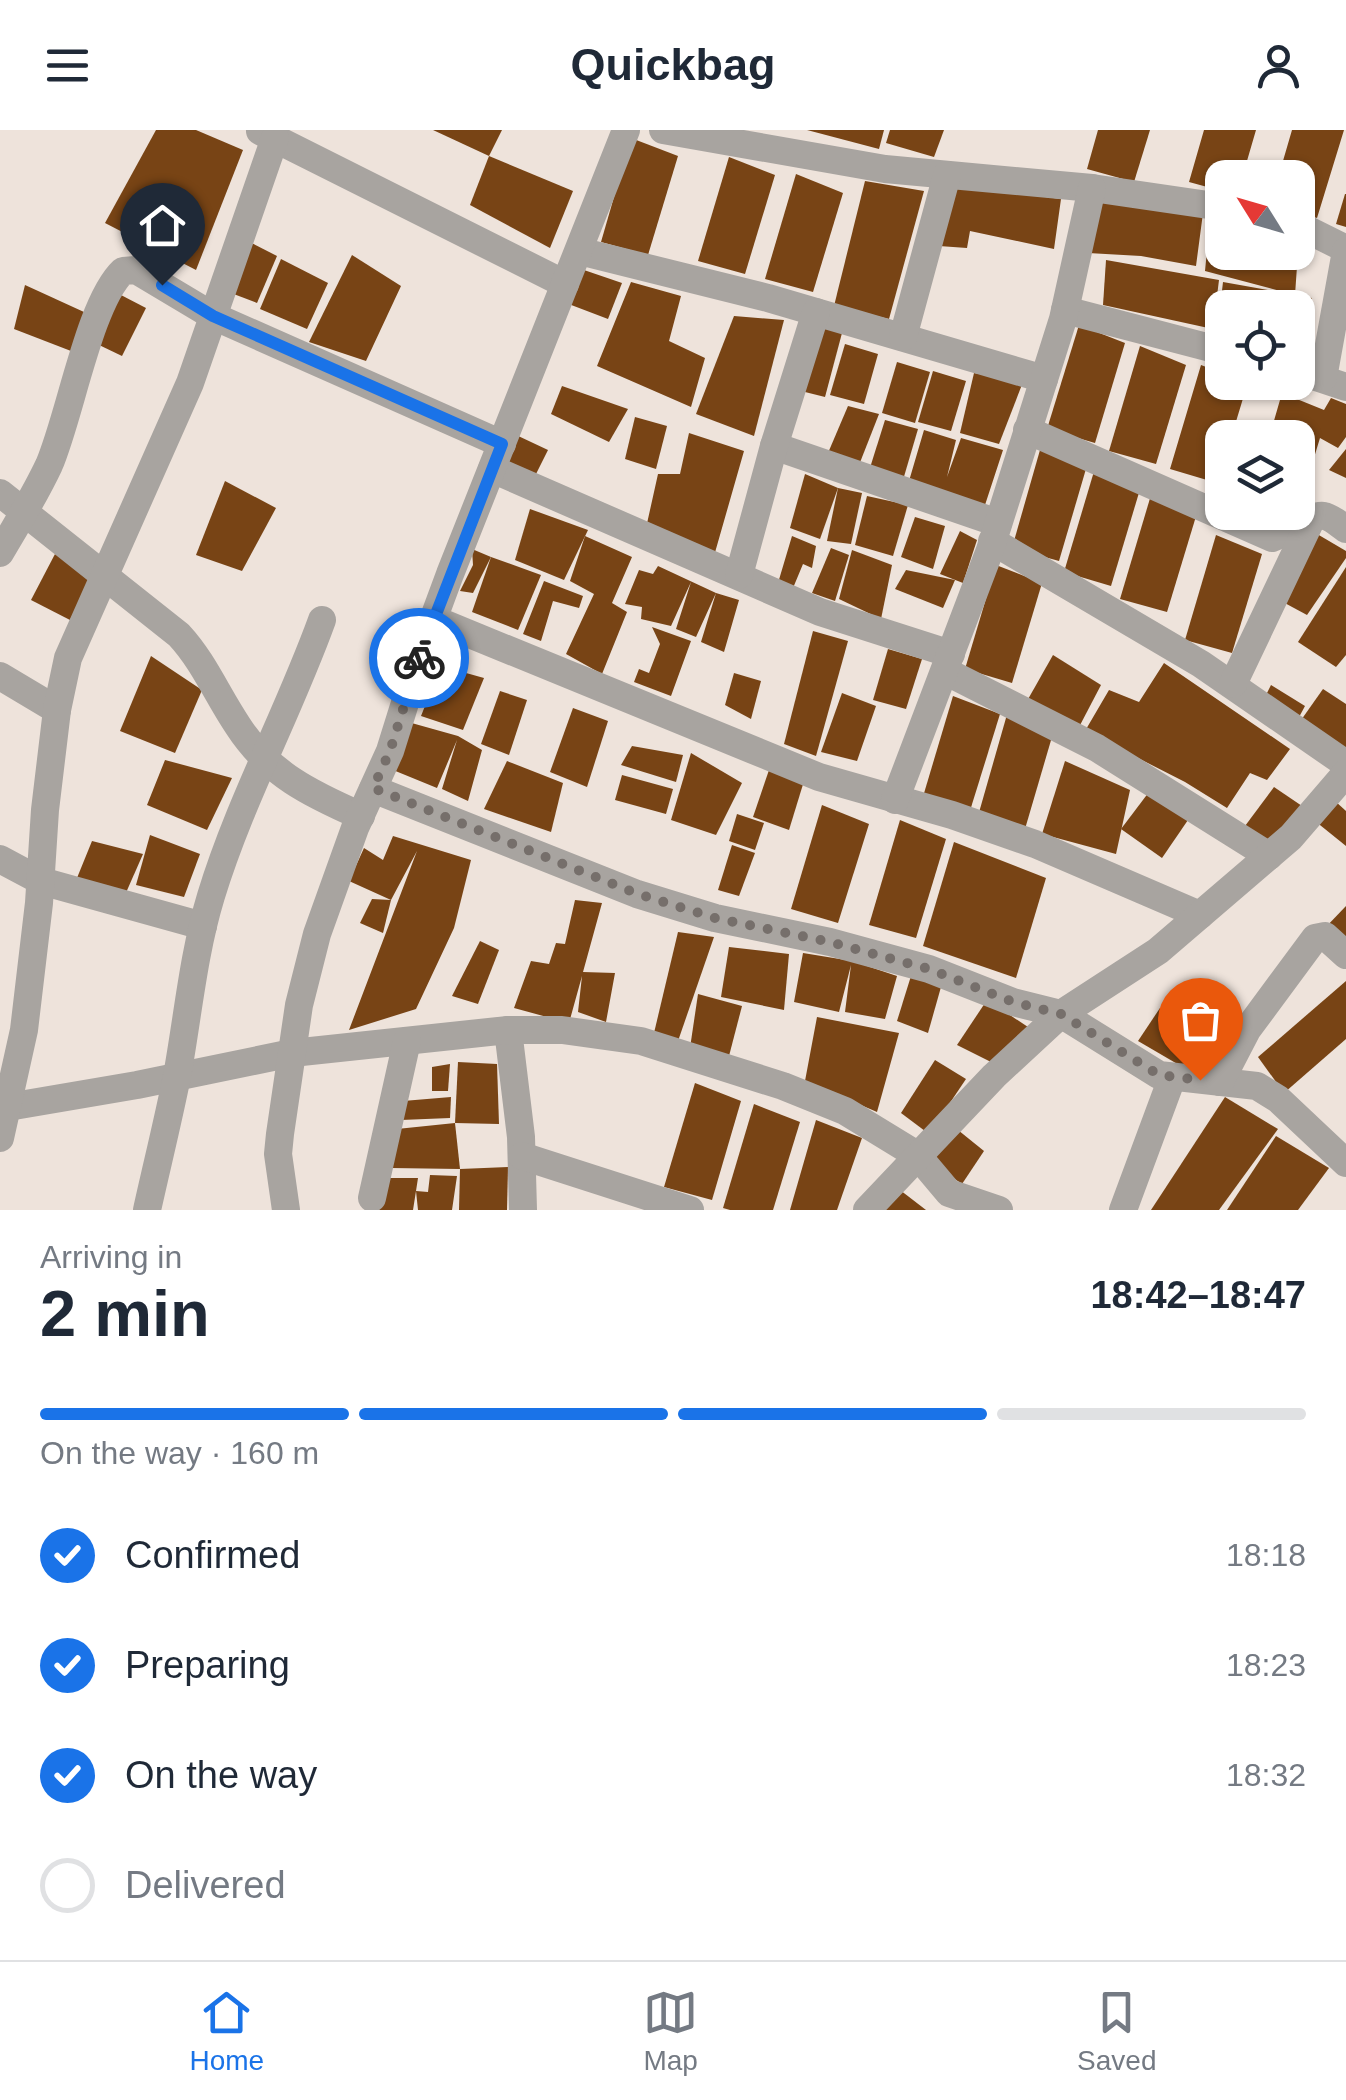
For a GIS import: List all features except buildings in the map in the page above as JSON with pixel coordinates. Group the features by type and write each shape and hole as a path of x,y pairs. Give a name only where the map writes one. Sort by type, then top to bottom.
{"street":[{"path":"286,1210 278,1154 299,1005 317,934 390,751 433,620 626,130"},
{"path":"663,130 885,169 1092,188 1205,205"},
{"path":"0,1138 24,1030 58,710 68,658 190,383 267,134 565,284"},
{"path":"903,337 947,174"},
{"path":"895,800 948,663 1028,430 1065,310 1092,188"},
{"path":"1315,234 1346,250 1322,378"},
{"path":"579,251 816,312 1044,379"},
{"path":"0,552 50,464 92,333 115,278 123,271 136,270 213,316 739,575 948,663 1124,764 1269,856"},
{"path":"1065,310 1205,347"},
{"path":"739,575 816,312"},
{"path":"1028,430 1205,508"},
{"path":"774,446 995,532 1232,684 1344,779 1291,837 1200,915 1124,976 1061,1014 916,1155 867,1210"},
{"path":"0,493 193,650 239,729 264,756 300,788 361,816"},
{"path":"1315,517 1324,516 1345,526"},
{"path":"1254,530 1272,538 1292,530"},
{"path":"1232,684 1306,530"},
{"path":"147,1210 203,926 236,826 322,620"},
{"path":"433,620 818,777 952,815 1035,844 1200,915"},
{"path":"0,676 58,710"},
{"path":"373,788 638,894 715,918 830,942 929,969 1013,1002 1061,1014 1159,1075 1258,1086 1346,1163"},
{"path":"0,860 41,881 203,926"},
{"path":"1220,1082 1246,1030 1315,938 1324,936 1346,955"},
{"path":"8,1108 292,1053 508,1030 562,1030 641,1042 784,1086 845,1111 916,1155 954,1202 999,1210"},
{"path":"508,1030 522,1156 523,1210"},
{"path":"372,1198 407,1041"},
{"path":"1123,1210 1172,1078"},
{"path":"522,1156 690,1210"}],"way so far":[{"path":"419,658 390,751 373,788 638,894 715,918 830,942 929,969 1013,1002 1061,1014 1159,1075 1200,1080"}],"route":[{"path":"162,285 213,316 502,444 419,658"}]}
